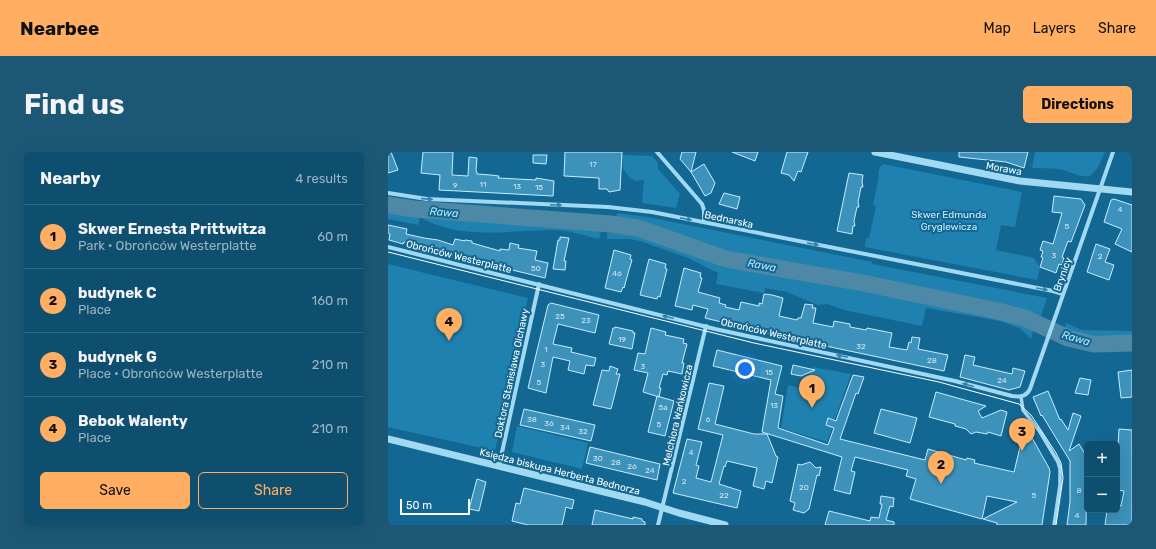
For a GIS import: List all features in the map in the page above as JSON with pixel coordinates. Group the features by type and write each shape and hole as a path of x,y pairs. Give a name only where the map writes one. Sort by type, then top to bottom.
{"street":[{"path":"657,152 702,204 704,210 704,222"},
{"name":"Morawa","path":"875,152 1001,178 1132,192"},
{"name":"Brynicy","path":"1021,397 1028,393 1030,389 1113,152"},
{"name":"Bednarska","path":"388,193 427,199 630,209 704,222 1063,294"},
{"name":"Obrońców Westerplatte","path":"388,247 706,326 1021,397"},
{"name":"Doktora Stanisława Olchawy","path":"499,466 538,284"},
{"name":"Melchiora Wańkowicza","path":"658,525 706,326"},
{"path":"1021,397 1023,410 1040,432 1058,462 1060,470 1060,486 1054,525"},
{"name":"Księdza biskupa Herberta Bednorza","path":"388,439 645,502 726,525"}],"green space":[{"path":"1035,152 1105,152 1097,169 1090,176 1085,176 1051,168 1032,168"},
{"path":"622,155 652,156 658,163 658,169 680,194 676,208 642,203 644,180 636,181 630,178 623,169"},
{"name":"Skwer Edmunda Gryglewicza","path":"883,164 1022,192 1015,227 1001,225 996,250 1034,258 1040,268 1037,280 865,247 866,238 869,238 876,206 873,205 879,176 878,174 880,167"},
{"path":"388,208 467,219 602,228 599,239 560,230 469,232 452,229 420,217 418,225 388,219"},
{"path":"617,213 648,217 872,262 872,264 1047,298 1040,318 1021,309 977,299 791,262 726,252 643,223 616,218"},
{"path":"608,228 633,231 717,261 850,285 999,316 1016,321 1033,330 1031,339 1021,329 1000,321 926,308 922,326 844,310 827,304 818,305 787,292 765,288 764,293 716,284 718,273 688,258 640,241 630,239 607,239"},
{"path":"388,264 528,298 495,451 388,427"},
{"path":"1066,323 1082,330 1132,331 1132,335 1083,335 1065,329"},
{"path":"812,367 851,374 827,442 781,428 788,385 805,389"},
{"path":"517,426 588,443 582,469 512,452"}],"building":[{"path":"388,152 391,152 398,170 388,173"},
{"path":"423,152 453,152 452,175 468,176 469,157 477,158 477,174 499,176 498,178 536,180 536,178 554,181 553,196 439,190 440,175 421,173"},
{"path":"565,152 622,152 620,190 609,192 607,189 599,189 599,178 564,176"},
{"path":"682,152 696,152 691,172 680,159"},
{"path":"732,152 758,152 755,161"},
{"path":"787,152 808,152 801,172 798,171 794,181 789,175 781,173"},
{"path":"959,152 1028,152 1024,168 1006,162 959,157"},
{"path":"533,155 547,155 546,164 533,163"},
{"path":"704,164 715,183 711,193 705,196 691,172"},
{"path":"849,173 863,175 863,187 861,187 858,202 859,207 857,207 854,221 855,226 853,226 852,234 837,231"},
{"path":"724,193 740,197 737,209 719,204"},
{"path":"1054,196 1081,199 1085,205 1071,242 1068,241 1062,257 1064,258 1062,265 1059,264 1056,273 1040,267 1043,258 1041,257 1043,251 1040,250 1043,241 1053,244 1062,213 1052,212"},
{"path":"1114,199 1132,205 1132,252 1115,244 1122,229 1104,222 1111,200"},
{"path":"388,225 407,229 406,234 438,240 453,245 455,239 472,241 472,243 500,251 500,249 509,250 510,243 519,245 518,248 537,251 535,260 548,263 545,278 451,255 452,252 429,247 421,252 422,247 389,240 390,234 388,233"},
{"path":"560,237 569,238 564,261 566,261 565,270 553,269 558,240 560,240"},
{"path":"1096,244 1110,249 1105,262 1114,265 1109,280 1087,272"},
{"path":"614,250 631,255 630,259 632,260 624,288 623,287 621,292 605,288"},
{"path":"649,259 666,264 665,268 667,269 660,297 658,296 657,299 640,295"},
{"path":"684,268 701,273 700,277 702,278 698,292 720,298 719,303 726,305 725,307 739,310 741,302 759,306 759,303 762,304 764,294 772,295 783,298 779,316 797,320 798,318 801,318 805,304 813,305 812,308 816,308 813,323 833,327 834,321 850,324 850,327 866,330 867,328 892,333 889,347 907,350 909,342 911,343 912,337 920,338 918,349 948,355 944,371 788,338 705,318 708,309 693,305 692,310 675,306"},
{"path":"551,303 599,315 595,333 558,324 553,344 572,348 571,352 596,358 594,366 586,365 584,374 568,370 570,361 553,357 546,393 528,388 548,305"},
{"path":"615,327 633,331 633,333 635,333 632,349 609,344 613,328"},
{"path":"651,328 666,332 665,335 684,339 683,343 687,344 682,363 684,363 682,374 668,371 667,375 663,374 659,388 661,388 659,397 643,392 648,373 634,370 638,353 645,354"},
{"path":"717,350 782,366 775,394 783,396 778,428 828,445 834,428 826,425 828,418 836,421 853,375 864,377 858,394 856,393 840,439 925,460 928,449 966,460 967,458 975,460 974,463 1014,472 1021,443 1017,442 1022,420 1050,472 1042,525 997,525 997,523 983,519 1017,502 987,496 982,519 910,499 916,479 906,476 908,470 855,457 851,471 855,472 850,494 834,490 842,457 762,432 771,380 713,366"},
{"path":"965,355 975,357 973,365 1012,374 1013,368 1025,371 1020,387 1009,390 960,377"},
{"path":"793,365 815,370 801,376 791,374"},
{"path":"610,366 618,369 616,374 620,374 611,409 593,405 602,370 609,371"},
{"path":"1132,370 1132,397 1121,398 1118,372"},
{"path":"1080,378 1091,380 1088,395 1075,393"},
{"path":"709,383 724,386 715,424 754,434 767,434 776,456 778,457 772,483 766,481 764,489 753,486 757,468 727,461 719,484 741,491 737,508 673,493 687,439 702,442 696,465 699,466 696,478 711,482 723,435 698,429"},
{"path":"1048,391 1060,420 1061,419 1068,430 1073,413 1081,416 1069,451 1079,444 1084,452 1084,513 1086,513 1086,525 1067,525 1070,502 1070,461 1042,415 1041,416 1033,397"},
{"path":"936,392 986,406 978,411 982,418 1001,410 1007,412 1001,436 988,432 987,434 976,432 971,434 966,429 955,426 955,424 929,417"},
{"path":"657,396 674,401 665,436 648,432"},
{"path":"524,409 595,425 591,441 520,425"},
{"path":"881,409 917,418 910,443 874,433"},
{"path":"1119,429 1132,430 1132,525 1105,525 1107,513 1120,513 1120,506 1124,491 1120,490 1120,441 1118,441"},
{"path":"590,447 660,464 657,480 586,463"},
{"path":"810,462 816,468 821,467 819,476 817,475 809,509 804,513 793,510 795,503 790,501 798,464 801,465"},
{"path":"477,479 486,482 479,511 469,509"},
{"path":"524,488 574,500 572,509 566,507 562,525 528,525 512,521 516,503 520,504"},
{"path":"881,496 894,498 893,507 890,506 886,520 894,522 894,525 825,525 829,511 870,521 871,517 879,518 882,504 880,504"},
{"path":"595,510 633,519 633,517 642,519 642,521 645,522 645,525 592,525"}],"waterway":[{"name":"Rawa","path":"388,205 414,209 611,224 638,228 726,259 863,283 998,311 1025,318 1068,338 1094,344 1132,343"}],"tram line":[{"path":"388,252 754,343 939,382 1019,404 1031,415 1061,463 1063,478 1056,525"}],"place":[{"name":"Bebok Walenty","path":"449,341"},
{"name":"Skwer Ernesta Prittwitza","path":"812,408"},
{"name":"budynek G","path":"1022,451"},
{"name":"budynek C","path":"941,484"}]}
